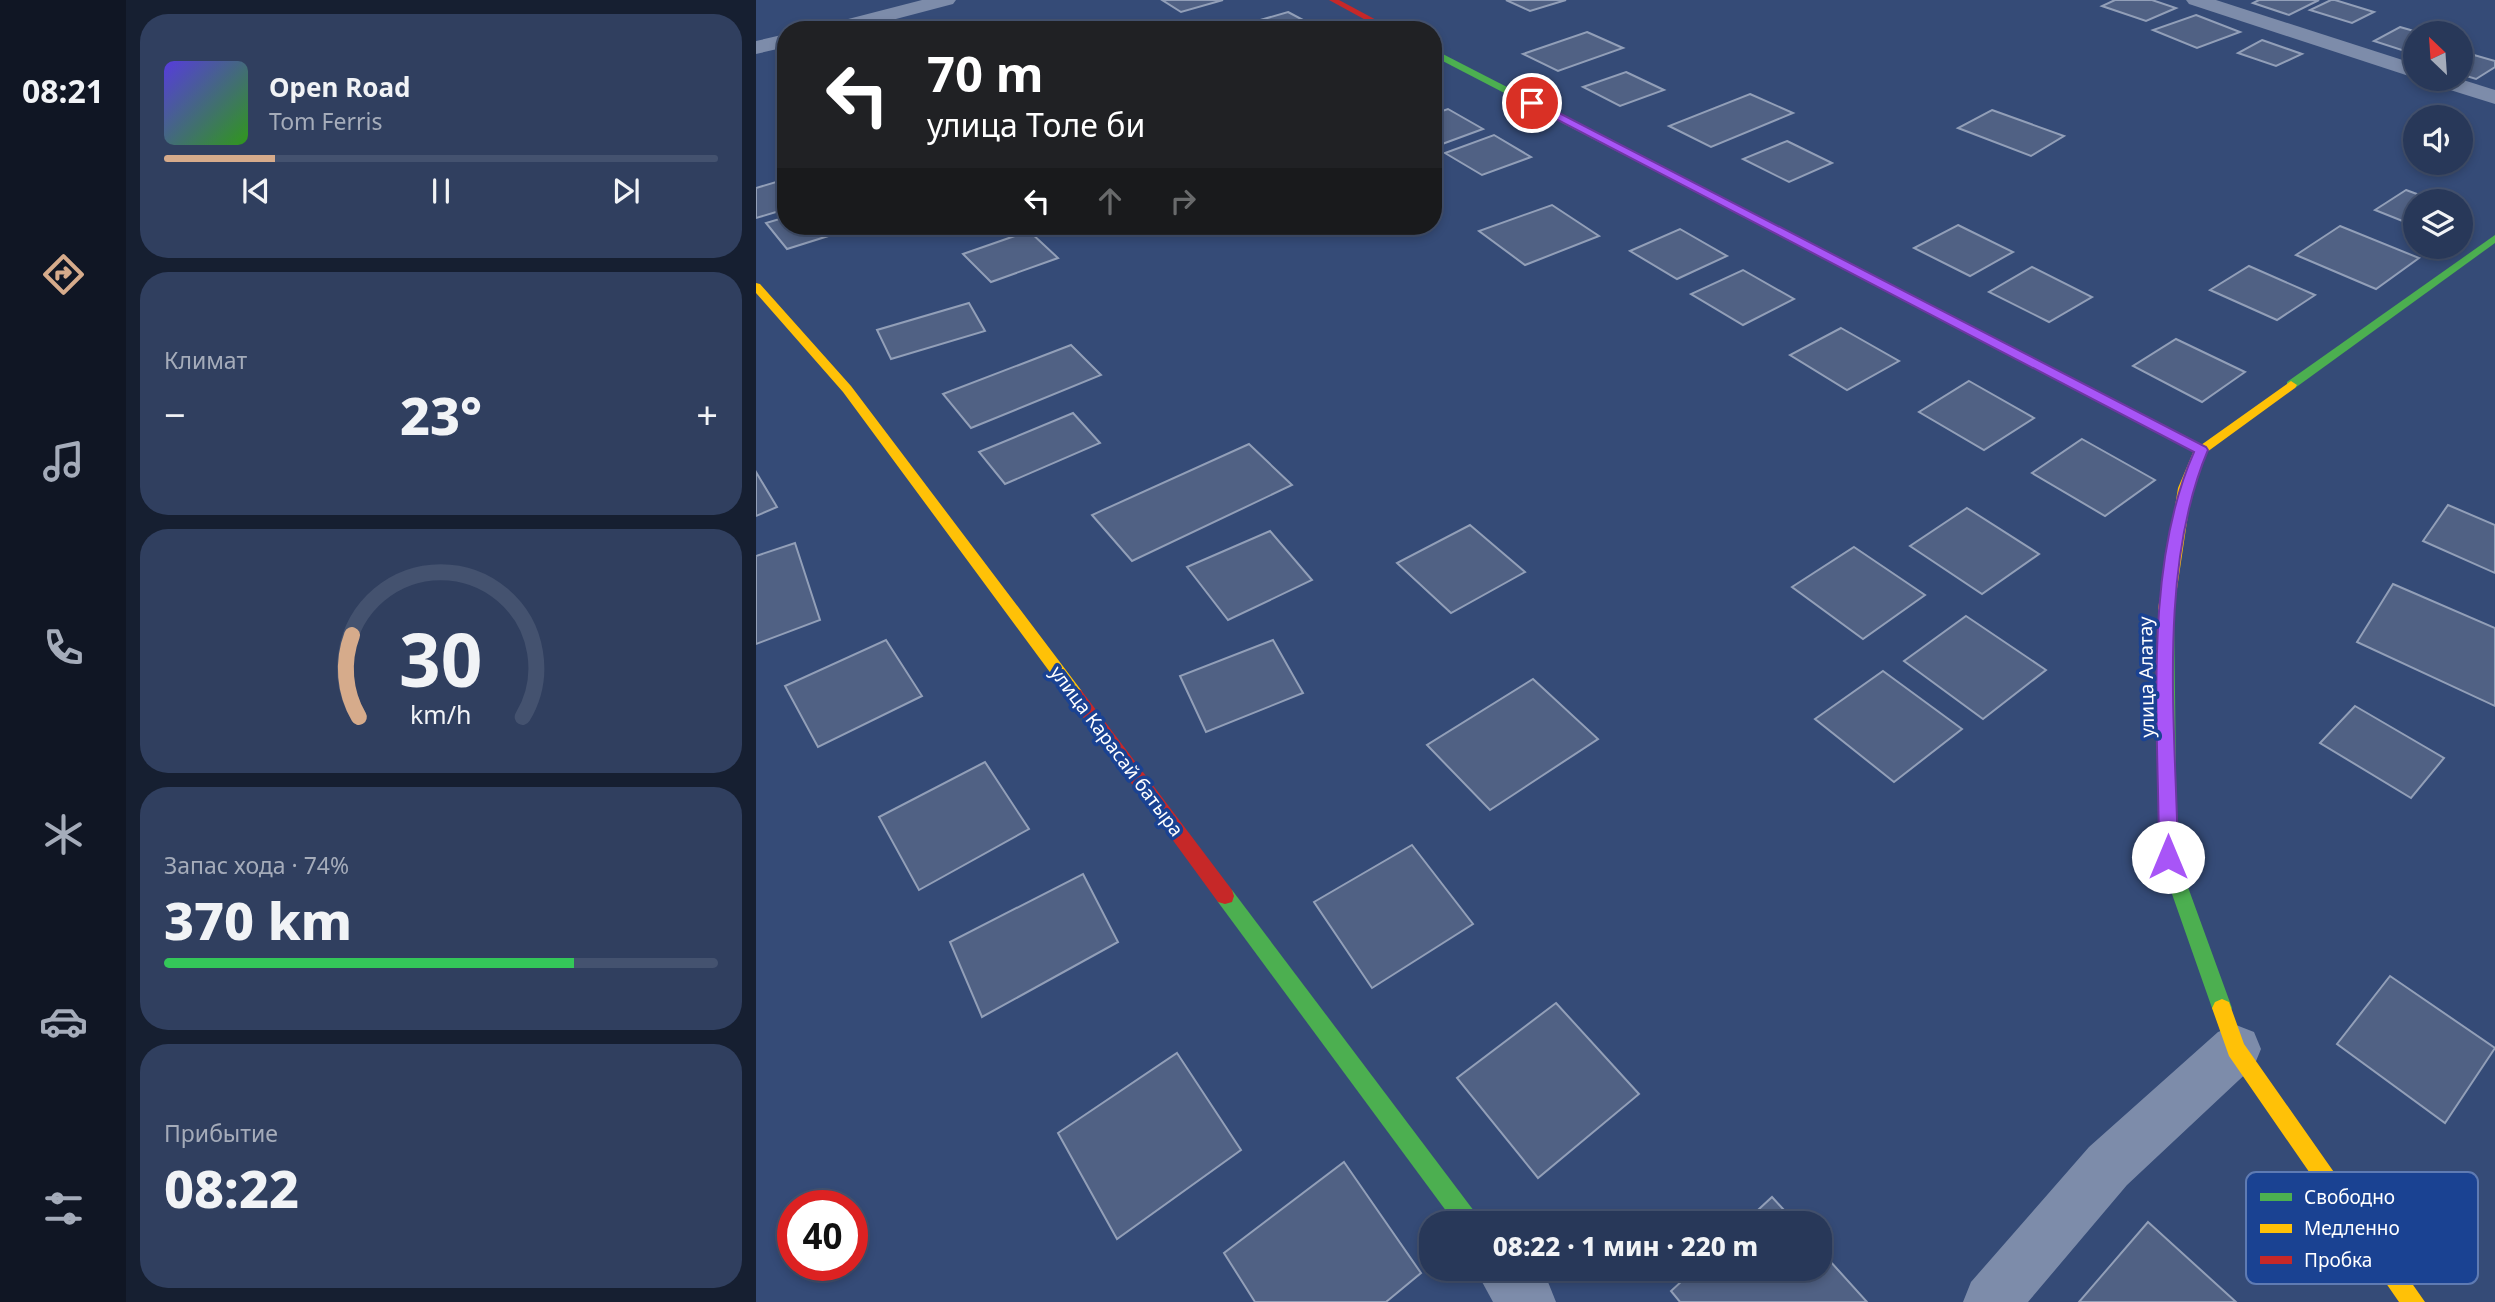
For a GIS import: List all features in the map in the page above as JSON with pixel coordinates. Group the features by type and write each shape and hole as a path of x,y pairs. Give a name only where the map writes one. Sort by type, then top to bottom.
{"street":[{"path":"863,21 946,0"},
{"path":"1333,0 1374,21"},
{"path":"2196,0 2403,67"},
{"path":"756,48 777,42"},
{"path":"1442,57 2202,450 2495,239"},
{"path":"2473,90 2495,97"},
{"name":"улица Карасай батыра","path":"756,286 847,389 1460,1211"},
{"name":"улица Алатау","path":"2202,450 2185,488 2166,597 2168,857 2236,1049"},
{"path":"1991,1302 2108,1167 2236,1049 2322,1172"},
{"path":"1512,1281 1528,1302"},
{"path":"2400,1284 2413,1302"}],"building":[{"path":"1162,0 1223,0 1181,12"},
{"path":"1506,0 1566,0 1530,11"},
{"path":"2115,0 2152,0 2176,8 2146,21 2102,6"},
{"path":"2259,0 2319,0 2289,15 2253,3"},
{"path":"2331,0 2374,12 2352,23 2310,10"},
{"path":"1288,12 1305,21 1257,21"},
{"path":"2196,15 2240,32 2197,48 2153,30"},
{"path":"2400,27 2403,28 2403,50 2374,41"},
{"path":"1587,32 1623,48 1558,71 1523,54"},
{"path":"2262,40 2302,54 2276,66 2238,53"},
{"path":"2473,55 2495,61 2495,67 2476,79 2473,78"},
{"path":"1626,72 1664,90 1620,106 1583,87"},
{"path":"1750,94 1793,113 1711,147 1669,126"},
{"path":"1448,109 1483,129 1442,144 1442,111"},
{"path":"1992,110 2064,136 2031,156 1958,128"},
{"path":"1494,135 1531,157 1482,175 1445,153"},
{"path":"1787,141 1832,163 1789,182 1743,159"},
{"path":"777,182 777,212 756,218 756,188"},
{"path":"2403,192 2403,221 2375,210"},
{"path":"1552,205 1599,236 1525,265 1479,231"},
{"path":"777,220 777,235 832,235 787,249 766,223"},
{"path":"1958,225 2013,252 1970,276 1914,248"},
{"path":"2340,226 2403,252 2403,259 2418,259 2376,289 2296,255"},
{"path":"1680,229 1727,256 1677,279 1630,251"},
{"path":"1018,235 1033,235 1058,258 991,282 963,254"},
{"path":"2249,266 2315,295 2277,320 2210,290"},
{"path":"2032,267 2092,297 2049,322 1989,292"},
{"path":"1743,270 1794,299 1743,325 1691,294"},
{"path":"969,303 985,331 891,359 877,330"},
{"path":"1841,328 1899,361 1847,390 1790,355"},
{"path":"2176,339 2245,372 2202,402 2133,366"},
{"path":"1071,345 1101,375 971,428 943,394"},
{"path":"1969,381 2034,418 1984,450 1919,412"},
{"path":"1073,413 1100,443 1005,484 979,452"},
{"path":"2082,439 2155,480 2105,516 2032,473"},
{"path":"1249,444 1292,485 1132,561 1092,515"},
{"path":"756,472 777,507 756,516"},
{"path":"2448,505 2495,525 2495,573 2423,541"},
{"path":"1967,508 2039,554 1982,594 1910,546"},
{"path":"1470,525 1525,572 1451,613 1397,563"},
{"path":"1270,531 1312,580 1228,620 1187,567"},
{"path":"795,543 820,620 756,644 756,556"},
{"path":"1854,547 1925,595 1863,639 1792,587"},
{"path":"2393,584 2495,628 2495,706 2357,642"},
{"path":"1966,616 2046,670 1983,719 1904,661"},
{"path":"886,640 922,696 818,747 785,686"},
{"path":"1273,640 1303,693 1206,732 1180,676"},
{"path":"1883,671 1962,729 1894,782 1815,719"},
{"path":"1533,679 1598,739 1490,810 1427,745"},
{"path":"2355,706 2444,758 2411,798 2320,743"},
{"path":"985,762 1029,829 919,890 879,817"},
{"path":"1412,845 1473,924 1372,988 1314,902"},
{"path":"1083,874 1118,942 982,1017 950,942"},
{"path":"2390,976 2495,1048 2445,1123 2337,1044"},
{"path":"1556,1003 1639,1094 1538,1178 1457,1078"},
{"path":"1177,1053 1241,1150 1117,1239 1058,1133"},
{"path":"1344,1162 1419,1270 1419,1275 1386,1302 1255,1302 1224,1253"},
{"path":"1772,1197 1785,1211 1757,1211"},
{"path":"2148,1222 2236,1302 2079,1302"},
{"path":"1832,1263 1867,1302 1680,1302 1671,1291 1682,1281 1832,1281"}],"traffic: fast":[{"path":"1442,57 1713,197"},
{"path":"2291,385 2495,238"},
{"path":"1999,345 2201,450"},
{"path":"2166,609 2168,857 2222,1008"},
{"path":"1225,896 1460,1211"}],"traffic: slow":[{"path":"756,286 847,389 1075,694"},
{"path":"2166,609 2185,488 2201,450 2291,385"},
{"path":"2222,1008 2236,1049 2322,1172"},
{"path":"2400,1284 2413,1302"}],"traffic: jam":[{"path":"1333,0 1374,21"},
{"path":"1713,197 1999,345"},
{"path":"1075,694 1225,896"}],"route":[{"path":"1532,103 2202,450 2185,488 2166,597 2168,857"}]}
